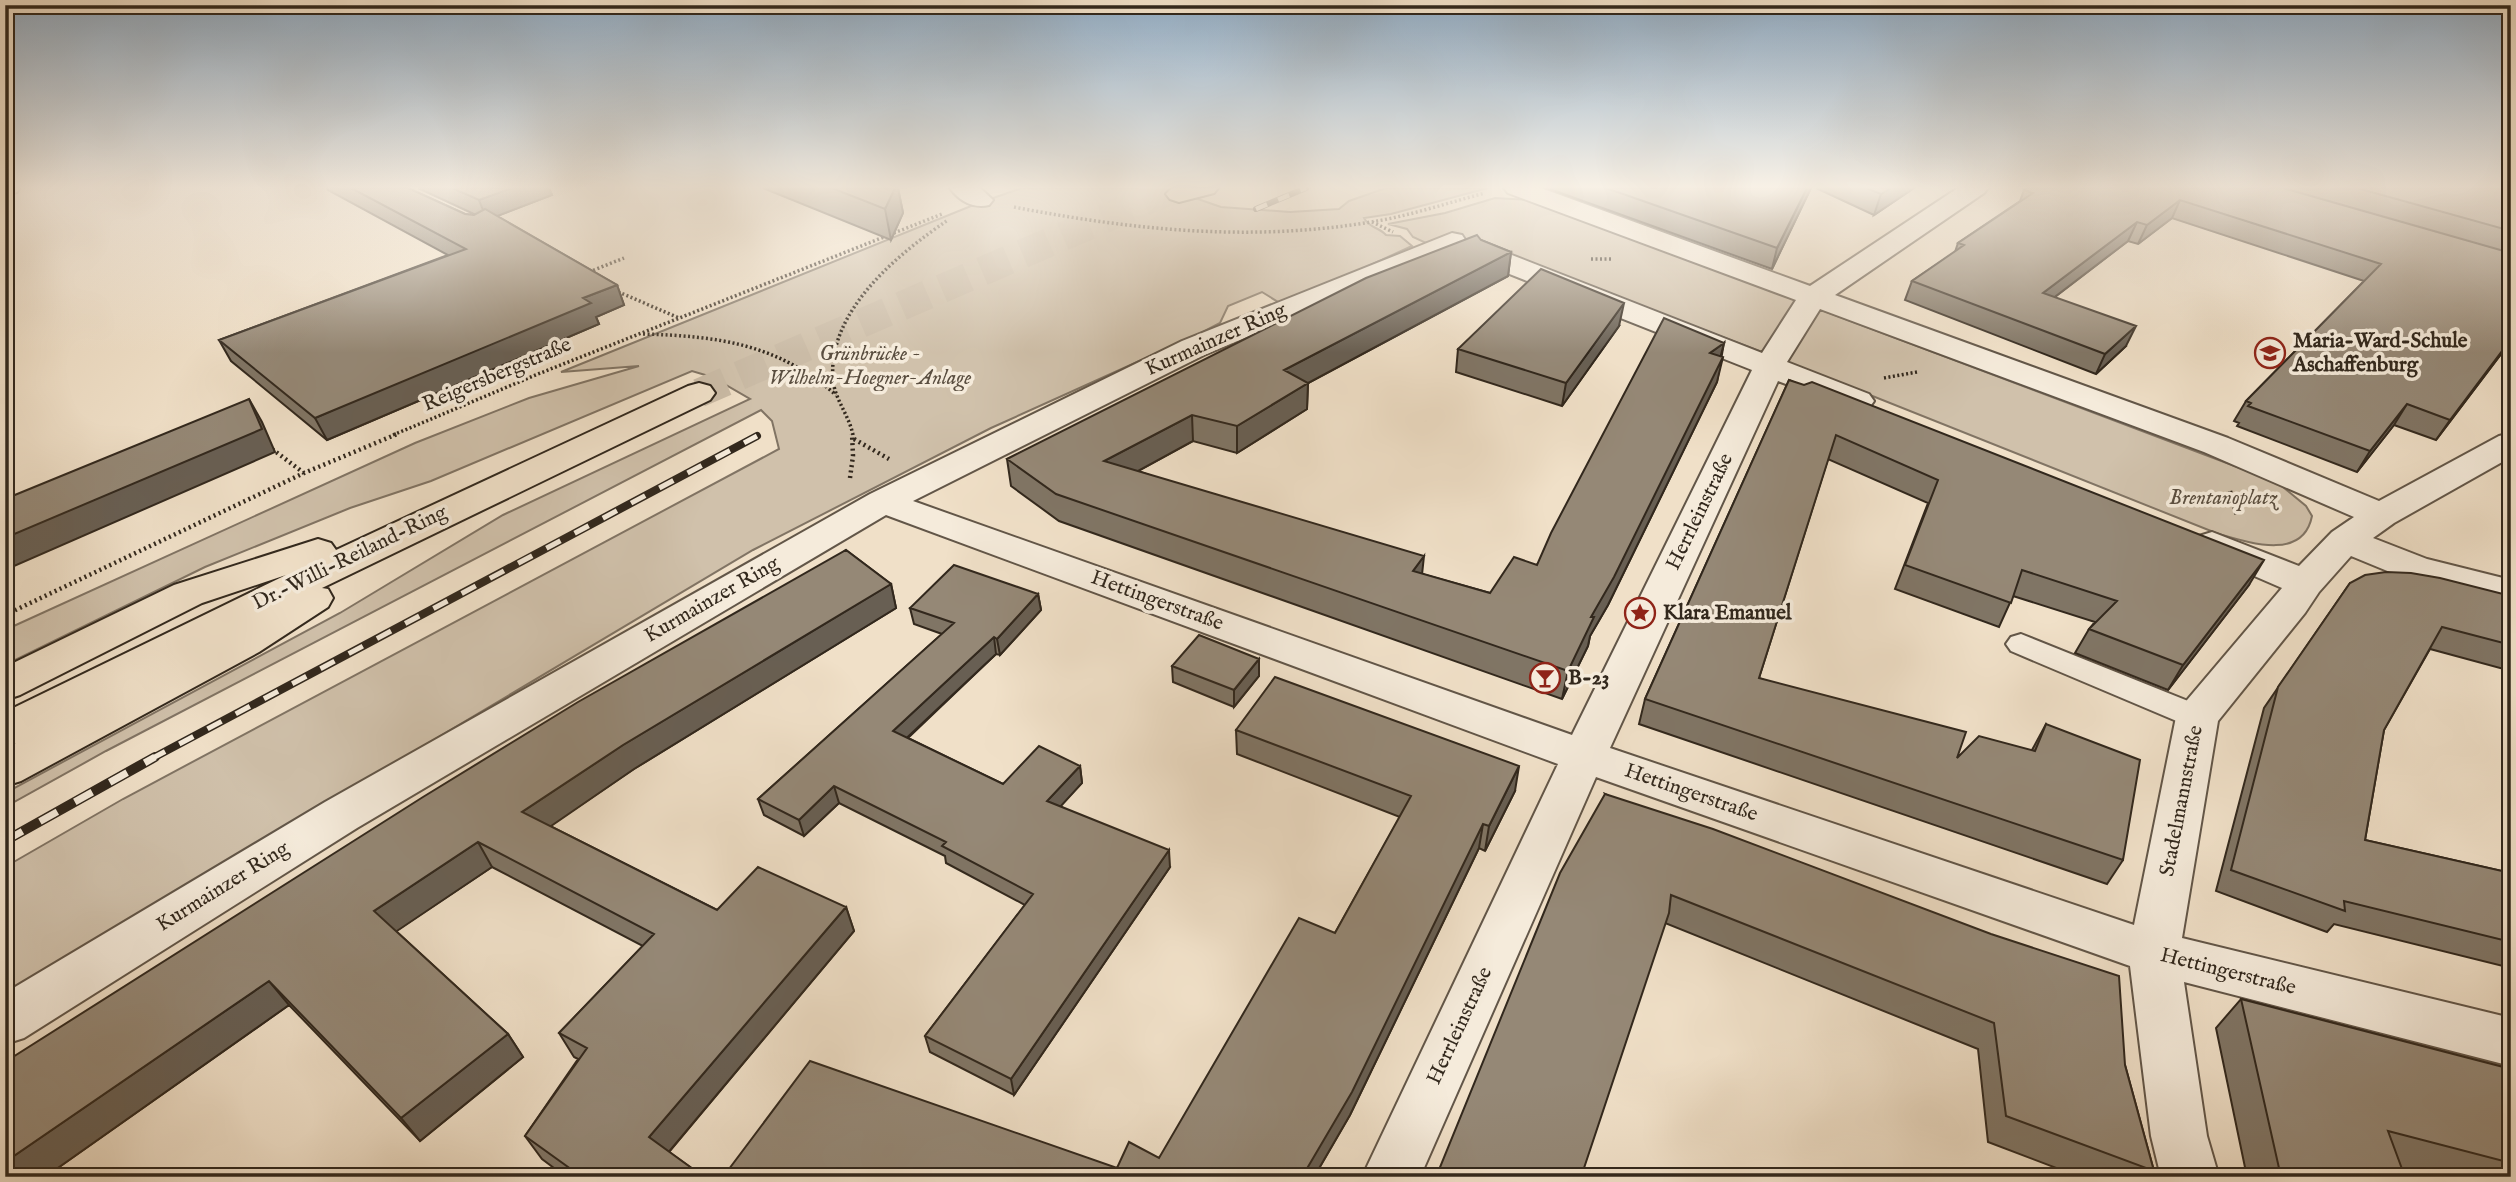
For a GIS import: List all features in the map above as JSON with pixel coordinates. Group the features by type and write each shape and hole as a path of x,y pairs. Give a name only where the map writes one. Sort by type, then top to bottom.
{"highway":[{"name":"Dr.-Willi-Reiland-Ring","path":"5,731 207,627 457,505 699,393"},
{"path":"5,685 188,594 457,505"},
{"path":"5,769 246,642 457,505"}],"street":[{"name":"Kurmainzer Ring","path":"5,1021 341,815 883,502 1193,348 1447,243"},
{"path":"1665,243 2216,445 2321,487 2381,515"},
{"name":"Herrleinstraße","path":"1391,1177 1584,756 1770,365 1812,298 1893,243"},
{"path":"1489,256 1889,414"},
{"name":"Stadelmannstraße","path":"2190,1177 2179,1136 2154,953 2197,717 2291,604 2305,583 2346,540 2381,515 2511,443"},
{"name":"Hettingerstraße","path":"883,502 1584,756 2154,953 2511,1042"},
{"path":"2186,534 2305,583"},
{"path":"2346,540 2415,568 2511,593"}],"lane":[{"path":"2021,644 2197,717"}],"path":[{"name":"Reigersbergstraße","path":"5,615 304,473 856,243"},
{"path":"836,395 833,360 853,308 883,268 912,243"},
{"path":"593,281 581,275 624,258"},
{"path":"1583,258 1623,259"},
{"path":"606,286 680,318"},
{"path":"640,334 709,337 752,345 804,369 823,381 836,395 848,418 854,462 836,528"},
{"path":"1824,388 1985,361"},
{"path":"2216,445 2251,560"},
{"path":"271,449 304,473"}],"green space":[{"name":"Grünbrücke - Wilhelm-Hoegner-Anlage","path":"879,243 1409,243 1412,246 1283,305 1262,292 1228,306 1220,323 1197,335 991,428 753,550 5,995 5,867 123,799 779,449 772,421 761,410 106,751 5,807 5,793 340,613 503,515 750,399 712,377 692,371 431,481 350,508 205,567 5,665 5,630 415,443 529,398 639,366 561,372"},
{"name":"Brentanoplatz","path":"1475,243 1644,243 2277,482 2306,506 2312,516 2307,530 2298,539 2286,544 2258,544 2216,533 1762,352"}],"building":[{"path":"455,243 544,243 617,285 583,298 591,303 315,418 219,340 466,249"},
{"path":"1456,243 1489,243 1511,252 1284,370 1308,383 1237,426 1192,415 1104,461 1424,556 1413,571 1490,593 1514,557 1537,565 1551,533 1664,318 1724,343 1710,353 1723,357 1614,577 1591,617 1594,617 1568,671 1056,494 1007,459 1366,278"},
{"path":"1763,243 1779,243 1777,248"},
{"path":"1958,243 2109,243 2043,293 2136,326 2105,354 1912,281 1964,245"},
{"path":"2316,243 2476,243 2511,253 2511,339 2450,420 2407,404 2370,451 2248,406 2251,403 2246,401 2381,264"},
{"path":"1541,269 1624,303 1566,383 1458,349"},
{"path":"1789,380 1804,385 1812,382 2264,560 2183,665 2089,629 2117,601 2022,570 2011,603 1905,565 1938,480 1836,435 1759,678 1966,732 1957,758 1979,736 2035,751 2046,724 2140,760 2123,860 1645,699"},
{"path":"249,399 262,429 5,538 5,499"},
{"path":"846,550 891,584 623,745 522,812 717,910 758,867 846,907 649,1137 704,1177 582,1177 525,1136 587,1048 559,1033 654,934 478,842 374,911 508,1034 401,1118 269,981 5,1162 5,1062 578,702"},
{"path":"954,565 1038,594 997,639 994,637 893,731 1003,784 1039,746 1080,766 1047,801 1169,850 1011,1079 925,1036 1033,894 942,846 946,842 834,786 799,820 758,799 954,623 910,608"},
{"path":"2386,572 2440,578 2511,596 2511,645 2442,627 2384,730 2365,840 2511,873 2511,942 2344,901 2345,911 2231,870 2278,687 2350,583 2365,575"},
{"path":"1199,635 1259,659 1234,690 1172,666"},
{"path":"1275,677 1519,766 1489,826 1483,824 1352,1092 1302,1177 723,1177 810,1061 1117,1168 1129,1142 1159,1158 1299,918 1335,933 1411,796 1236,730"},
{"path":"1605,794 1713,829 1991,934 2119,976 2125,1065 2154,1171 2006,1116 1994,1023 1671,895 1669,913 1581,1177 1436,1177 1560,873"},
{"path":"2241,999 2511,1069 2511,1163 2388,1131 2405,1177 2281,1177"}],"tunnel":[{"path":"699,393 1047,243"}],"railway":[{"path":"151,759 757,436"},
{"path":"5,841 155,757"}],"place":[{"name":"Maria-Ward-Schule Aschaffenburg","path":"2270,353"},
{"name":"Klara Emanuel","path":"1640,613"},
{"name":"B-23","path":"1545,678"}]}
